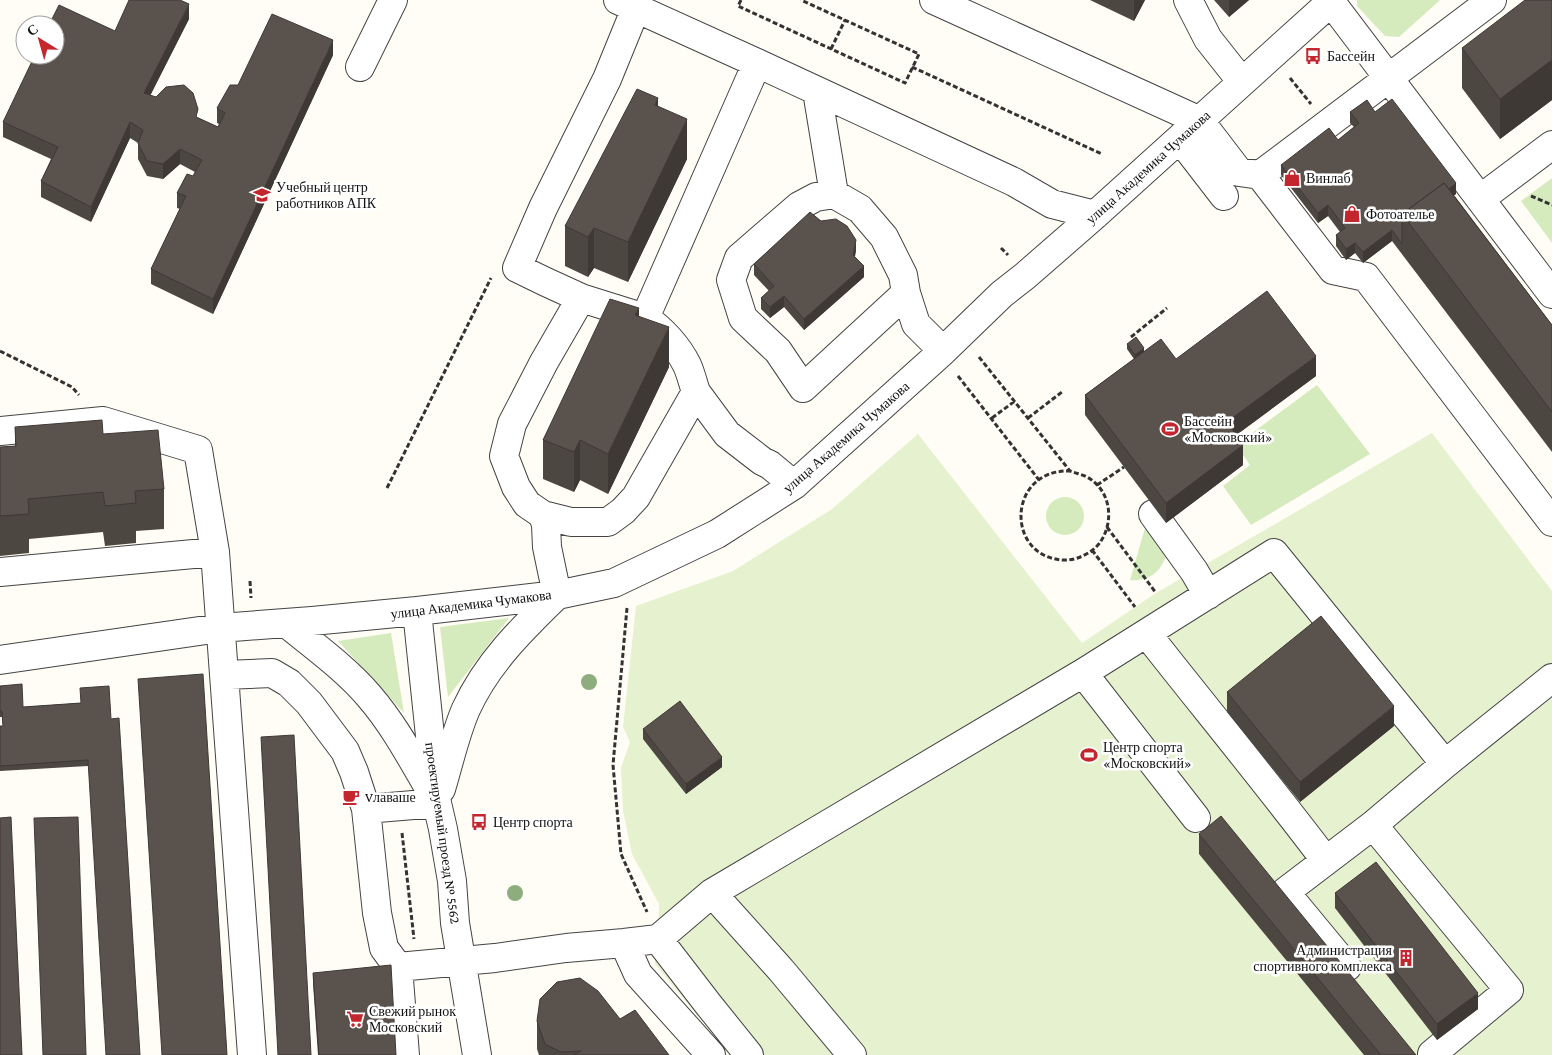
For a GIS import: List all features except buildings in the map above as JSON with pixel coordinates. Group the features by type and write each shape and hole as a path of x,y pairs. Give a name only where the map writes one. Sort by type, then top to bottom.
{"street":[{"path":"360,67 393,0"},
{"path":"934,0 1190,130 1239,172 1260,175 1333,270 1366,277 1552,522"},
{"path":"1188,0 1208,39 1242,82"},
{"path":"1260,175 1492,0"},
{"path":"1332,1 1552,294"},
{"name":"улица Академика Чумакова","path":"0,660 220,628 417,611 556,595 614,583 717,534 794,485 944,351 1002,294 1026,276 1095,215 1332,1"},
{"path":"794,485 727,434 696,392 687,365 657,326 645,318 581,298 517,268 543,208 607,79 627,4 1014,182 1052,204 1095,215"},
{"path":"645,318 757,63"},
{"path":"817,91 834,194"},
{"path":"1190,130 1224,196"},
{"path":"1480,199 1552,145"},
{"path":"906,293 803,388 778,351 743,318 731,280 740,258 799,206 816,197 834,194 860,209 884,237 903,275 906,293 916,324 944,351"},
{"path":"581,298 544,362 512,424 504,456 516,487 527,504 543,515 571,522 608,522 623,511 636,497 696,392"},
{"path":"0,431 103,421 198,450 215,552 252,1055"},
{"path":"1153,514 1194,571 1208,595"},
{"path":"437,803 454,742 466,709 493,663 518,633 556,595 543,515"},
{"path":"0,572 215,552"},
{"path":"398,967 658,939 712,893 1084,673 1274,553 1445,764"},
{"name":"проектируемый проезд № 5562","path":"417,611 437,803 444,829 452,881 455,923 477,1055"},
{"path":"1305,636 1327,619"},
{"path":"286,623 351,677 369,696 392,726 437,803"},
{"path":"1147,634 1269,785 1326,861"},
{"path":"224,675 272,673 289,683 309,703 345,751 366,809 377,914 384,948 398,967 405,1055"},
{"path":"1084,673 1196,818"},
{"path":"1348,967 1285,892 1373,825 1552,678"},
{"path":"1209,712 1231,695"},
{"path":"366,809 437,803"},
{"path":"1373,825 1509,990 1432,1054"},
{"path":"712,893 782,970 852,1055"},
{"path":"658,939 749,1055"},
{"path":"624,943 638,974 711,1055"}],"path":[{"path":"741,0 738,6 905,83 919,54 801,0"},
{"path":"831,49 845,20"},
{"path":"912,67 1102,154"},
{"path":"1131,337 1167,308"},
{"path":"0,351 72,387 103,421"},
{"path":"979,357 1070,471"},
{"path":"958,376 1039,480"},
{"path":"1028,418 1062,392"},
{"path":"992,418 1015,401"},
{"path":"1097,486 1124,467"},
{"path":"1070,471 1085,476 1097,486 1106,498 1109,514 1108,527 1100,542 1092,550 1075,559 1059,560 1044,556 1032,546 1024,533 1020,518 1022,503 1029,489 1039,480 1052,473 1070,471"},
{"path":"1108,527 1156,593"},
{"path":"1092,550 1136,607"},
{"path":"628,600 613,765 621,854 658,939"}],"green space":[{"path":"1357,0 1440,0 1399,37 1385,36 1357,6"},
{"path":"1552,178 1552,243 1521,201"},
{"path":"1317,385 1370,454 1251,525 1223,486 1250,465 1236,445"},
{"name":"Центр спорта «Московский»","path":"1432,433 1552,591 1552,1055 730,1055 655,964 659,904 632,854 623,811 621,768 630,742 623,727 636,606 733,571 832,509 918,434 1082,643 1156,593"},
{"path":"1065,497 1078,503 1084,516 1078,529 1065,535 1052,529 1046,516 1052,503"},
{"path":"1149,514 1175,524 1170,544 1158,570 1151,576 1130,580"},
{"path":"509,618 448,697 440,627"},
{"path":"391,633 404,713 338,641"}],"place":[{"name":"Бассейн","path":"1313,56"},
{"name":"Винлаб","path":"1292,178"},
{"name":"Учебный центр работников АПК","path":"262,195"},
{"name":"Фотоателье","path":"1352,214"},
{"name":"Бассейн «Московский»","path":"1170,429"},
{"name":"Центр спорта «Московский»","path":"1089,755"},
{"name":"Vлаваше","path":"351,797"},
{"name":"Центр спорта","path":"479,822"},
{"name":"Администрация спортивного комплекса","path":"1406,958"},
{"name":"Свежий рынок Московский","path":"355,1019"}]}
